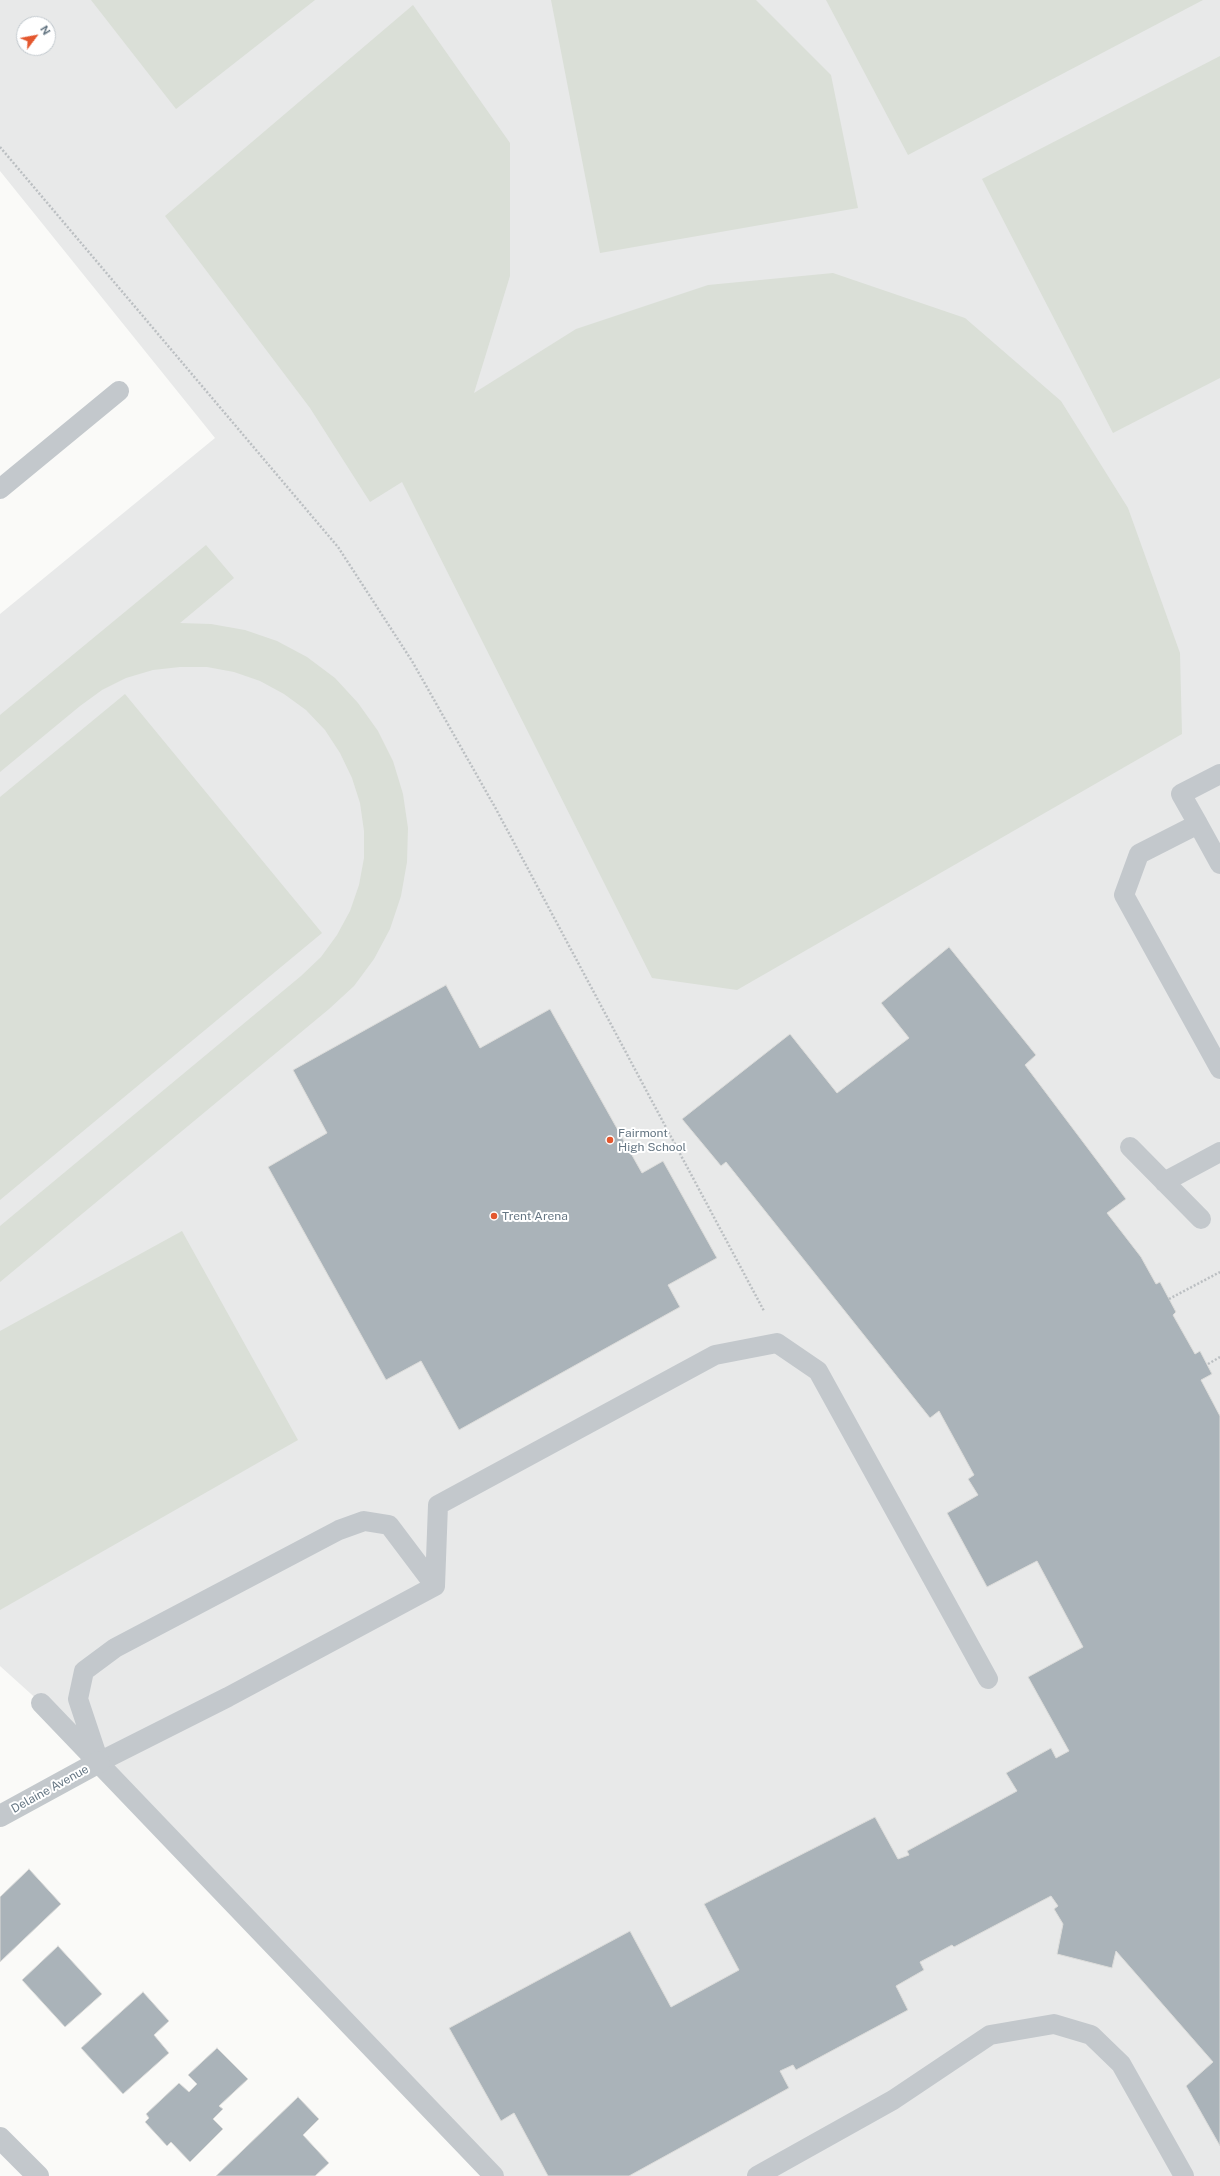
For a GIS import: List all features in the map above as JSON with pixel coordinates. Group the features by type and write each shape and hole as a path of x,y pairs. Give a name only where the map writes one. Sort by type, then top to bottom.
{"street":[{"name":"Delaine Avenue","path":"0,1816 99,1762"},
{"path":"0,2138 38,2176"}],"lane":[{"path":"0,489 119,391"},
{"path":"1220,774 1181,794 1220,864"},
{"path":"1198,824 1139,854 1124,895 1220,1068"},
{"path":"1130,1147 1201,1219"},
{"path":"1164,1182 1220,1152"},
{"path":"435,1586 438,1505 715,1355 777,1344 818,1371 988,1679"},
{"path":"99,1762 78,1699 84,1672 115,1648 332,1534 364,1521 390,1525 435,1586"},
{"path":"99,1762 228,1697 435,1586"},
{"path":"41,1703 494,2176"},
{"path":"757,2176 893,2100 990,2035 1054,2024 1091,2035 1121,2064 1184,2176"}],"path":[{"path":"0,147 338,547 412,661 496,809 764,1311"},
{"path":"1169,1299 1220,1272"},
{"path":"1208,1364 1220,1357"}],"shaded area":[{"name":"Fairmont High School","path":"0,0 1220,0 1220,2176 494,2176 41,1703 0,1666 0,614 215,438 0,171"},
{"path":"91,0 315,0 176,109"},
{"path":"551,0 756,0 831,75 858,208 600,253"},
{"path":"826,0 1203,0 908,155"},
{"path":"413,5 510,143 510,276 474,393 576,329 708,285 833,273 965,318 1061,401 1128,508 1180,653 1182,734 737,990 652,978 402,482 370,502 310,408 165,216"},
{"path":"1220,56 1220,378 1113,433 982,179"},
{"path":"206,545 234,578 180,623 211,624 245,630 277,641 307,657 335,678 358,703 378,731 393,761 403,794 408,828 407,862 401,896 390,929 374,959 354,986 329,1009 0,1282 0,1226 301,976 321,957 337,935 350,911 359,885 364,858 364,831 360,803 352,778 340,753 325,730 306,710 284,694 260,681 234,672 207,667 180,667 153,670 126,678 102,690 80,706 0,772 0,715"},
{"path":"125,694 322,933 0,1200 0,797"},
{"path":"182,1231 298,1440 0,1610 0,1331"}],"building":[{"name":"Fairmont High School","path":"949,947 1036,1055 1025,1065 1126,1199 1107,1213 1141,1257 1156,1284 1160,1282 1176,1312 1173,1315 1195,1354 1200,1351 1212,1374 1201,1380 1220,1416 1220,2146 1186,2086 1213,2062 1116,1951 1112,1968 1057,1954 1063,1924 1054,1909 1058,1906 1051,1896 954,1947 952,1945 920,1962 924,1970 896,1986 908,2010 796,2070 793,2065 780,2071 789,2088 629,2176 548,2176 514,2113 501,2121 449,2028 630,1931 671,2007 739,1970 704,1904 875,1817 898,1859 909,1855 907,1851 1017,1791 1006,1773 1051,1748 1056,1758 1069,1751 1028,1677 1083,1647 1037,1561 987,1587 947,1513 978,1495 968,1479 974,1475 939,1411 930,1418 726,1162 721,1166 682,1119 790,1034 837,1093 909,1038 881,1003"},
{"name":"Trent Arena","path":"446,985 480,1048 550,1009 642,1173 663,1161 717,1258 668,1285 680,1307 459,1430 421,1361 386,1380 268,1167 327,1133 293,1070"},
{"path":"29,1869 61,1904 0,1962 0,1897"},
{"path":"58,1946 102,1994 65,2027 22,1980"},
{"path":"143,1992 169,2021 154,2035 169,2053 123,2094 81,2048"},
{"path":"217,2048 248,2079 219,2106 223,2109 213,2119 223,2129 190,2162 171,2142 167,2146 145,2122 149,2118 146,2114 179,2083 189,2092 197,2084 188,2075"},
{"path":"298,2097 319,2119 303,2135 329,2163 315,2176 216,2176"}],"place":[{"name":"Fairmont High School","path":"610,1140"},
{"name":"Trent Arena","path":"494,1216"}]}
